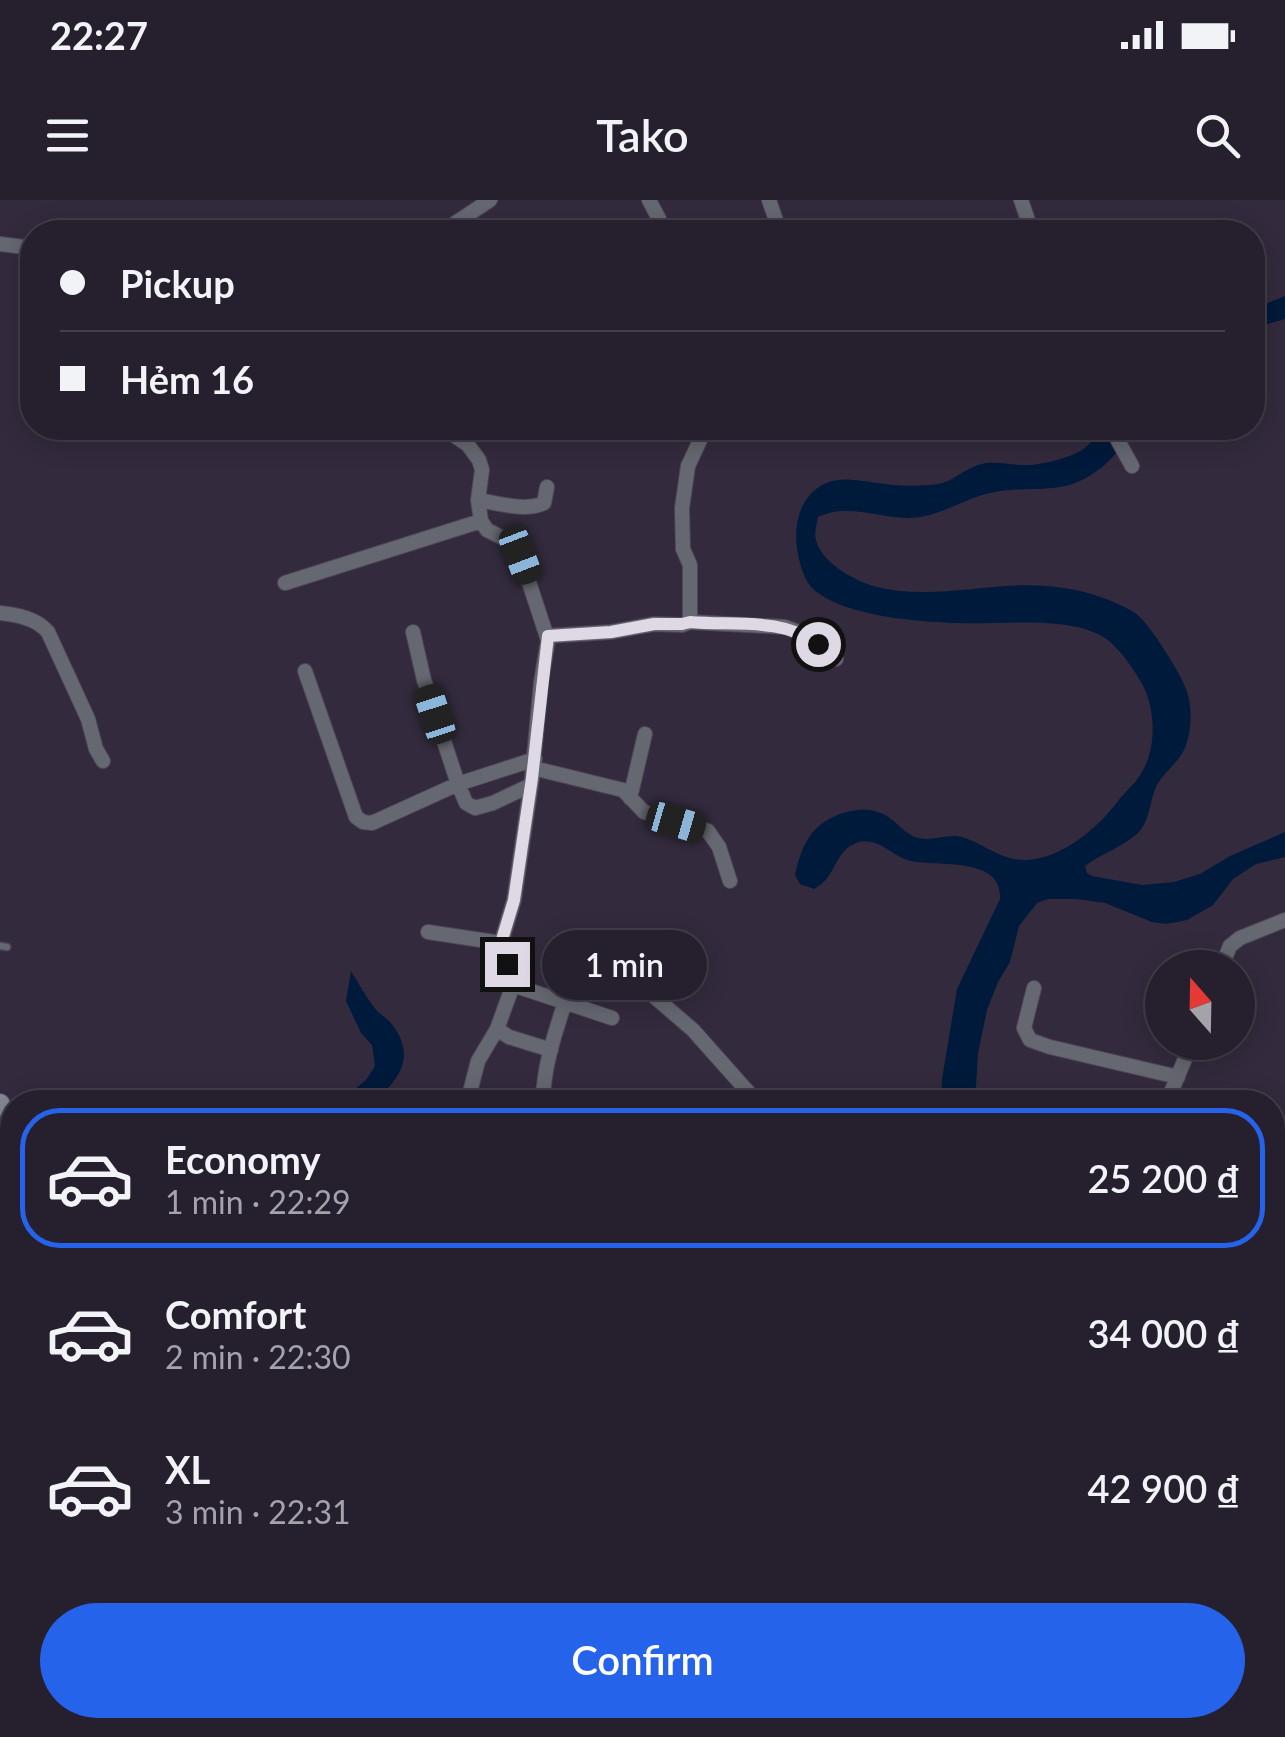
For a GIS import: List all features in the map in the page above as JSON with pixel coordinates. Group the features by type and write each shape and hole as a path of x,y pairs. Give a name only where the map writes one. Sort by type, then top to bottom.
{"street":[{"path":"460,220 490,200"},
{"path":"649,200 659,219"},
{"path":"460,440 479,460 482,470 478,500 482,521 487,530 511,542 520,555 548,636 532,785 514,900 501,943 513,984 497,1030 478,1061 471,1090"},
{"path":"690,622 690,565 683,549 682,508 688,466 700,440"},
{"path":"1118,440 1129,460"},
{"path":"478,500 539,506 544,503 547,487"},
{"path":"285,583 482,521"},
{"path":"0,613 38,622 48,632 103,762"},
{"path":"548,636 690,622 785,627 806,634 836,659"},
{"path":"413,632 424,680 466,802 475,808 532,785"},
{"path":"305,671 356,817 363,822 372,822 458,784 534,764 622,790 644,812 708,831 730,881"},
{"path":"630,798 646,734"},
{"path":"1228,950 1240,938 1285,920"},
{"path":"428,932 501,943"},
{"path":"543,1090 578,969 650,993 693,1030 747,1090"},
{"path":"513,984 612,1018"},
{"path":"1034,988 1024,1028 1030,1040 1178,1077"},
{"path":"497,1030 508,1038 552,1050"},
{"path":"1172,1090 1185,1060"}],"lane":[{"path":"466,444 470,440"}],"water":[{"path":"1285,296 1285,319 1265,325 1265,304"},
{"path":"1126,440 1101,468 1079,482 990,493 919,517 829,513 818,517 816,540 824,556 839,569 873,586 921,592 1016,585 1064,588 1119,604 1148,626 1186,689 1189,736 1185,749 1157,785 1142,829 1085,866 1087,873 1142,885 1174,882 1200,874 1285,832 1285,857 1256,864 1233,879 1213,905 1187,920 1166,924 1105,903 1048,899 1037,903 1019,926 1010,962 987,1010 976,1090 942,1090 957,989 1000,899 998,885 980,870 911,861 862,841 842,853 827,879 814,889 800,884 795,875 806,843 819,826 837,815 868,810 887,816 918,838 962,837 1004,856 1025,860 1056,853 1085,835 1109,813 1140,776 1152,743 1149,701 1123,655 1111,642 1090,631 1054,624 902,619 860,611 825,598 812,588 801,567 797,524 809,496 838,480 933,485 986,463 1045,463 1070,456 1090,443"},
{"path":"351,971 400,1038 404,1059 386,1090 354,1090 375,1066 372,1045 361,1033 346,1001"}],"route":[{"path":"507,964 501,943 514,900 548,636 690,622 785,627 806,634 818,644"}]}
